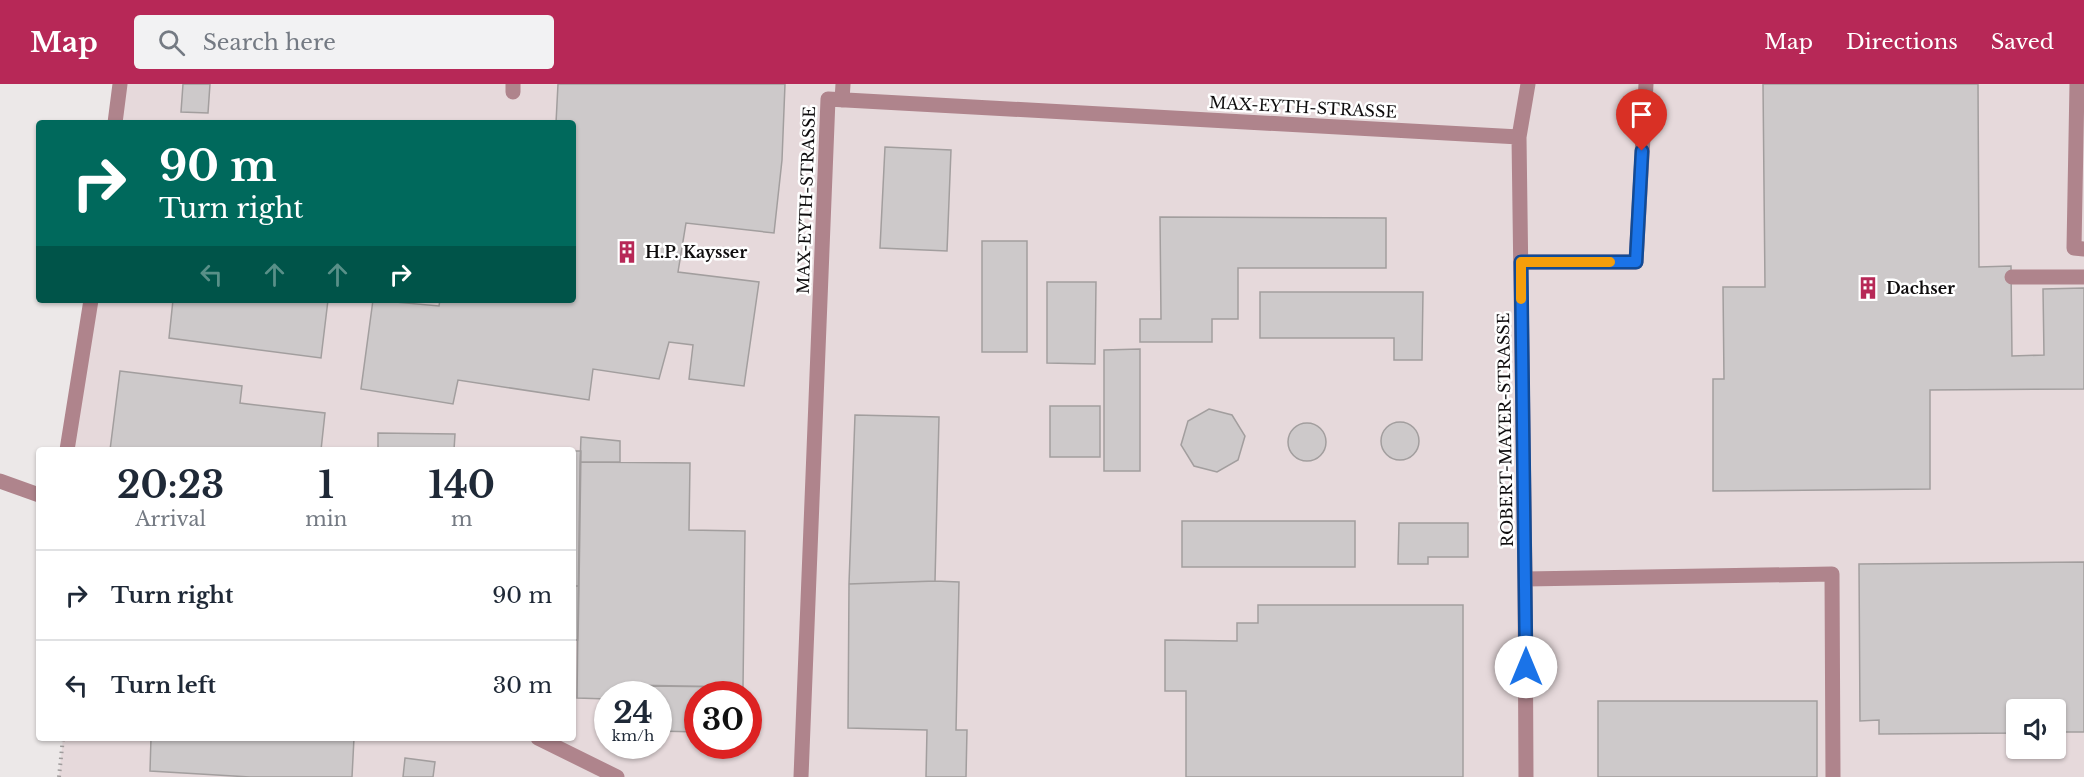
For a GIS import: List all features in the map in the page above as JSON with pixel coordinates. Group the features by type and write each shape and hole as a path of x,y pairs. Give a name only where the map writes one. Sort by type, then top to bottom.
{"street":[{"path":"115,120 120,84"},
{"path":"842,100 843,84"},
{"name":"ROBERT-MAYER-STRASSE","path":"1526,777 1519,137 1528,84"},
{"path":"1521,262 1636,262 1646,84"},
{"path":"2077,84 2079,249"},
{"name":"MAX-EYTH-STRASSE","path":"801,777 828,99 1519,137"},
{"path":"2012,277 2084,277"},
{"path":"67,447 91,303"},
{"path":"0,481 36,492"},
{"path":"1525,579 1832,573 1833,777"},
{"path":"544,741 617,777"}],"path":[{"path":"59,777 63,741"}],"shaded area":[{"path":"120,84 2084,84 2084,777 59,777 63,741 576,741 576,447 67,447 91,303 576,303 576,120 115,120"}],"building":[{"path":"183,84 210,84 208,113 181,112"},
{"name":"H.P. Kaysser","path":"558,84 785,84 782,160 774,233 686,223 678,272 759,282 744,386 689,379 693,345 669,342 659,379 593,369 589,400 458,380 453,404 361,389 373,303 439,306 440,303 576,303 576,120 556,120"},
{"name":"Dachser","path":"1763,84 1978,84 1979,267 2011,266 2012,356 2044,355 2043,289 2084,288 2084,389 1930,390 1930,489 1713,491 1713,379 1724,379 1723,287 1765,287"},
{"path":"885,147 951,150 947,251 880,248"},
{"path":"1160,217 1386,218 1386,268 1238,268 1238,319 1212,319 1212,342 1140,342 1140,319 1161,319"},
{"path":"982,241 1027,241 1027,352 982,352"},
{"path":"1047,282 1096,282 1095,364 1047,363"},
{"path":"1260,292 1423,292 1422,360 1394,360 1394,338 1260,338"},
{"path":"173,303 328,303 321,358 169,338"},
{"path":"1140,349 1140,471 1104,471 1104,350"},
{"path":"120,371 242,386 240,403 325,413 321,447 110,447"},
{"path":"1050,406 1100,406 1100,457 1050,457"},
{"path":"1209,409 1232,415 1245,436 1238,460 1217,472 1194,466 1181,445 1188,421"},
{"path":"855,415 939,417 935,581 849,584"},
{"path":"1400,422 1413,428 1419,441 1413,454 1400,460 1387,454 1381,441 1387,428"},
{"path":"1307,423 1320,429 1326,442 1320,455 1307,461 1294,455 1288,442 1294,429"},
{"path":"378,433 455,434 454,447 378,447"},
{"path":"581,437 620,441 620,462 580,462"},
{"path":"576,451 581,451 579,586 576,586"},
{"path":"580,462 690,463 689,530 745,531 743,681 684,681 684,686 672,686 672,681 594,681 594,699 577,698"},
{"path":"1182,521 1355,521 1355,567 1182,567"},
{"path":"1399,523 1468,523 1468,557 1428,557 1428,564 1398,564"},
{"path":"2084,562 2084,732 2066,732 2066,699 2006,699 2006,733 1879,734 1879,720 1860,721 1859,564"},
{"path":"959,582 956,730 967,730 966,777 926,777 927,730 848,728 849,584"},
{"path":"576,586 579,586 578,640 576,640"},
{"path":"1258,605 1463,605 1463,777 1186,777 1186,691 1165,691 1165,640 1237,641 1237,623 1258,623"},
{"path":"672,686 684,686 684,732 672,731"},
{"path":"1598,701 1817,701 1817,777 1598,777"},
{"path":"151,741 354,741 352,777 250,777 150,771"},
{"path":"405,758 435,762 433,777 403,777"}],"slow traffic":[{"path":"1521,299 1521,262 1610,262"}],"place":[{"name":"H.P. Kaysser","path":"627,252"},
{"name":"Dachser","path":"1868,288"}],"route":[{"path":"1526,667 1521,262 1636,262 1642,151"}]}
